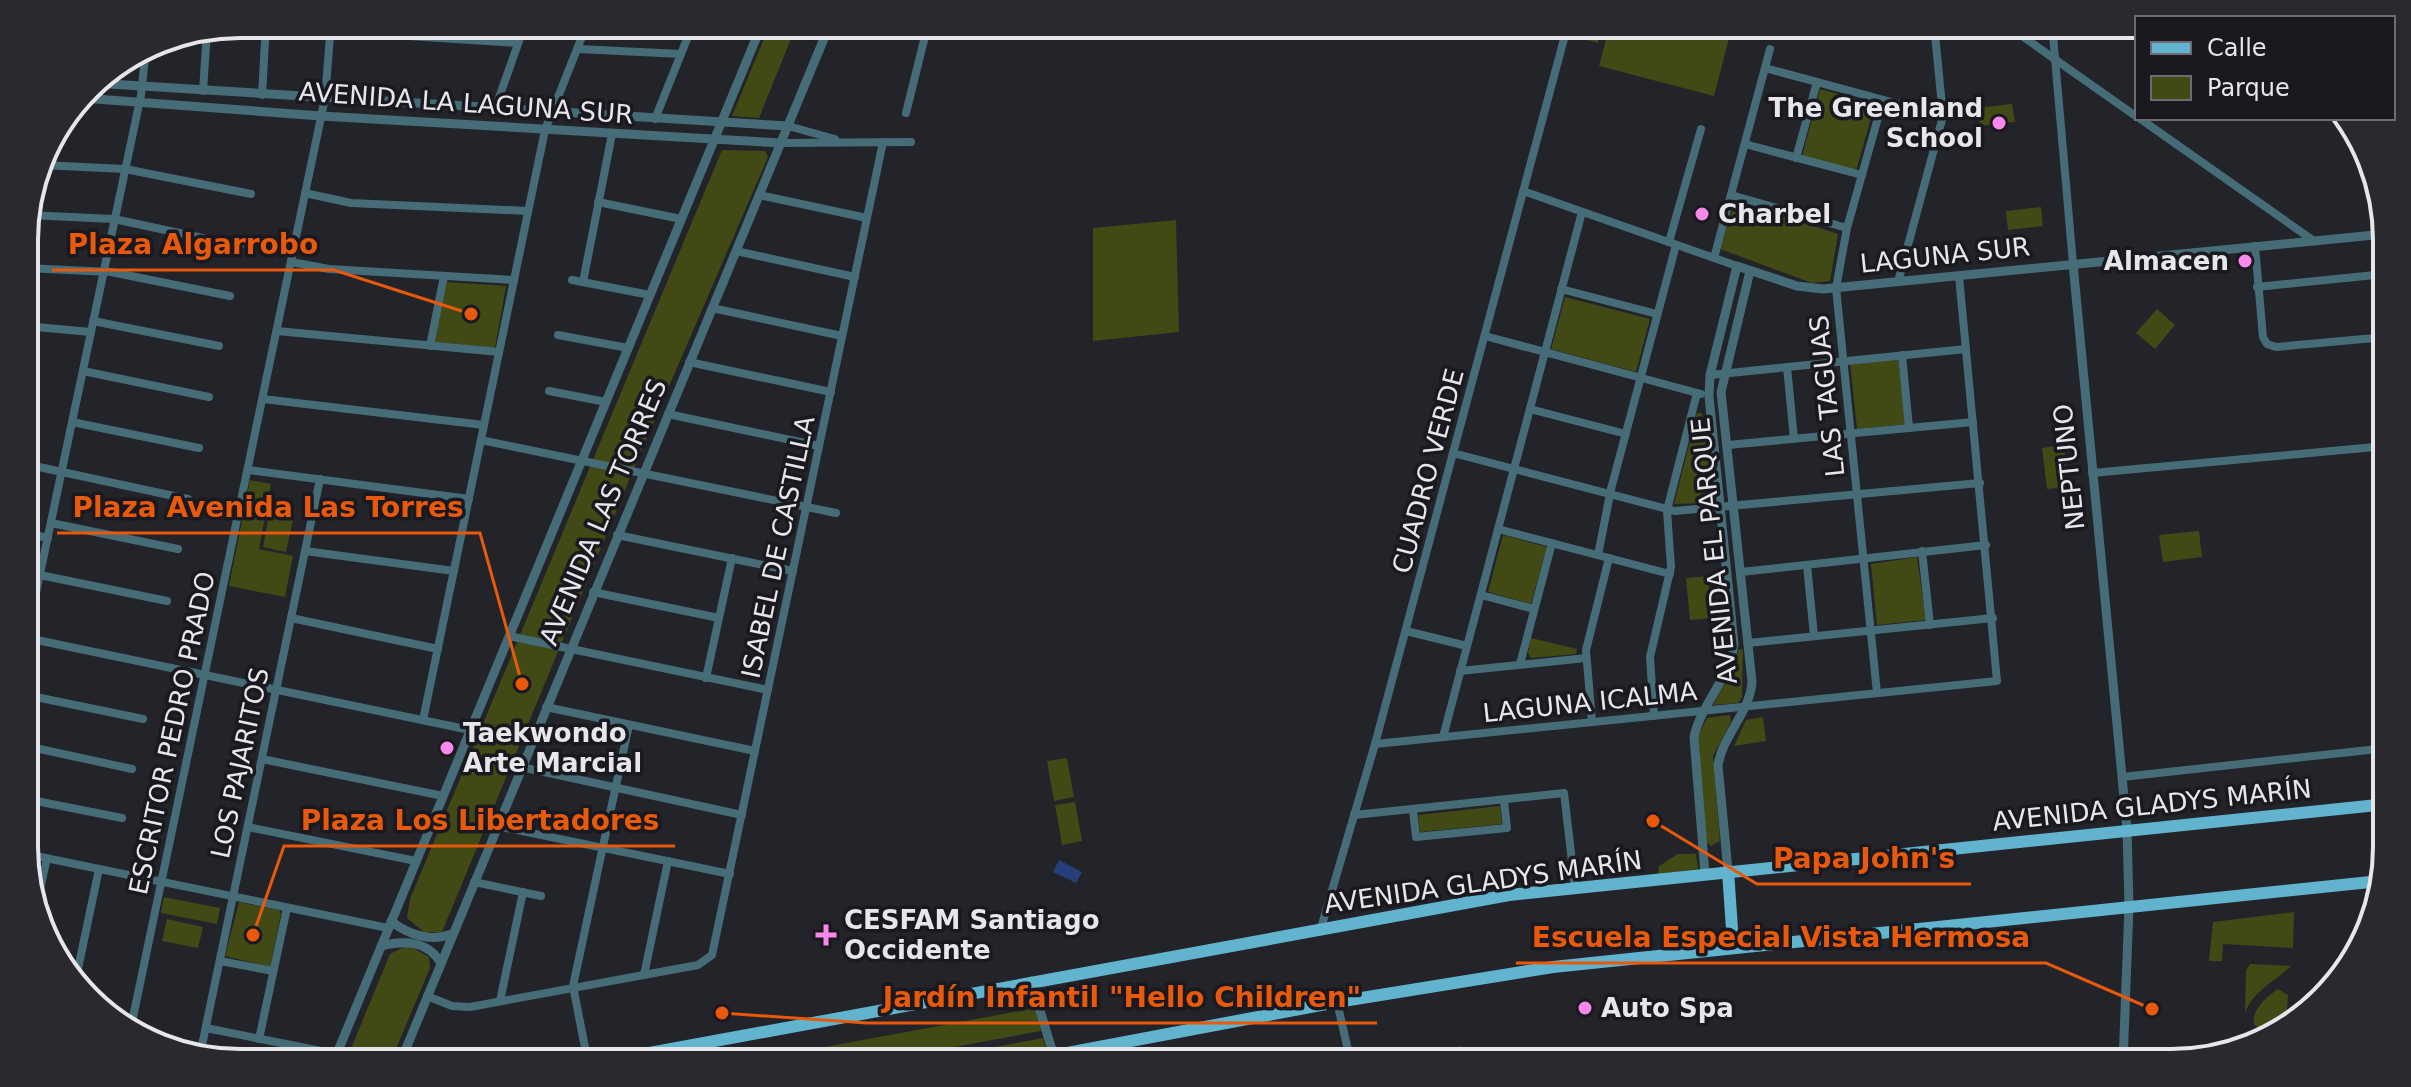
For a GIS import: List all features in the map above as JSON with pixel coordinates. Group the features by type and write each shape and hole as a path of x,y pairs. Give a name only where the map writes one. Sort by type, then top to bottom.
{"main road":[{"name":"AVENIDA GLADYS MARÍN","path":"669,1049 1321,928 1575,887 2373,805"},
{"path":"1721,948 1732,929 1728,871"},
{"path":"1104,1049 1337,1002 1501,974 1721,948 2370,882"}],"street":[{"path":"262,95 265,38"},
{"name":"ESCRITOR PEDRO PRADO","path":"133,1018 325,98 330,38"},
{"path":"456,38 518,43"},
{"path":"495,109 520,38"},
{"path":"423,720 545,130 582,38"},
{"path":"655,119 687,38"},
{"name":"AVENIDA LAS TORRES","path":"338,1049 756,38"},
{"name":"AVENIDA LAS TORRES","path":"406,1049 824,38"},
{"path":"906,113 925,38"},
{"name":"CUADRO VERDE","path":"1321,928 1406,631 1564,38"},
{"path":"1898,282 1943,116 1935,38"},
{"path":"2025,38 2135,115"},
{"name":"NEPTUNO","path":"2054,38 2127,829 2129,906 2124,1049"},
{"path":"203,91 206,41"},
{"path":"578,49 681,54"},
{"path":"1714,258 1770,49"},
{"path":"38,579 139,103 145,62"},
{"path":"1765,68 1943,116"},
{"path":"1796,158 1817,82"},
{"name":"AVENIDA LA LAGUNA SUR","path":"112,85 788,126 847,142"},
{"name":"AVENIDA LA LAGUNA SUR","path":"95,99 714,141 911,142"},
{"name":"LAS TAGUAS","path":"1877,693 1836,288 1847,228 1883,100"},
{"path":"2142,120 2314,241"},
{"path":"1598,555 1701,129"},
{"path":"583,282 612,134"},
{"name":"ISABEL DE CASTILLA","path":"644,975 698,965 709,959 730,874 883,142"},
{"path":"1745,144 1862,175"},
{"path":"52,166 125,169 251,194"},
{"name":"LAGUNA SUR","path":"1523,191 1797,286 1836,288 2373,235"},
{"path":"305,193 351,203 528,211"},
{"path":"759,195 867,218"},
{"path":"1731,195 1847,228"},
{"path":"598,202 681,219"},
{"path":"1443,737 1582,212"},
{"path":"40,216 114,219 240,246"},
{"path":"2255,246 2263,337 2271,346 2373,338"},
{"path":"736,251 855,277"},
{"path":"291,262 329,269 514,280"},
{"name":"AVENIDA EL PARQUE","path":"1705,874 1693,750 1703,711 1731,659 1734,644 1709,396 1710,375 1737,266"},
{"path":"38,268 103,271 230,296"},
{"name":"AVENIDA EL PARQUE","path":"1728,871 1718,765 1722,748 1752,687 1722,406 1723,373 1750,271"},
{"path":"2257,287 2373,275"},
{"path":"430,346 444,276"},
{"path":"1748,643 1993,618 1959,276"},
{"path":"572,280 650,295"},
{"path":"1561,289 1657,314"},
{"path":"712,308 842,336"},
{"path":"93,321 219,346"},
{"path":"38,327 91,332"},
{"path":"277,331 499,352"},
{"path":"558,335 628,348"},
{"path":"1485,336 1709,396"},
{"path":"1710,375 1966,349"},
{"path":"1902,355 1909,428"},
{"path":"689,362 831,392"},
{"path":"1787,367 1794,439"},
{"path":"83,371 209,397"},
{"path":"549,391 606,402"},
{"path":"1654,716 1651,650 1670,574 1667,510 1697,393"},
{"path":"263,399 484,425"},
{"path":"1530,409 1626,434"},
{"path":"668,414 819,446"},
{"path":"72,422 199,448"},
{"path":"1728,445 1973,422"},
{"path":"481,440 836,513"},
{"path":"2092,473 2373,447"},
{"path":"1453,453 1667,510 1721,510 1980,483"},
{"path":"38,466 188,499"},
{"path":"248,470 469,499"},
{"name":"LOS PAJARITOS","path":"202,1045 320,479"},
{"path":"51,523 178,549"},
{"path":"1498,529 1670,574"},
{"path":"617,535 793,571"},
{"path":"38,536 48,538"},
{"path":"1520,664 1552,543"},
{"path":"1741,572 1986,545"},
{"path":"305,551 454,571"},
{"path":"1922,551 1930,625"},
{"path":"706,678 732,558"},
{"path":"1592,722 1586,658 1609,558"},
{"path":"1807,565 1814,636"},
{"path":"40,575 167,601"},
{"path":"593,592 719,618"},
{"path":"1481,595 1534,609"},
{"path":"291,618 438,649"},
{"name":"LAGUNA ICALMA","path":"1375,744 1998,679 1993,618"},
{"path":"1406,631 1467,646"},
{"path":"509,636 768,690"},
{"path":"38,644 276,689 470,730"},
{"path":"1460,671 1586,658"},
{"path":"38,697 143,719"},
{"path":"546,707 755,751"},
{"path":"585,1049 573,986 629,725"},
{"path":"38,749 132,769"},
{"path":"2122,777 2373,750"},
{"path":"262,759 443,796"},
{"path":"521,767 742,815"},
{"path":"1354,815 1564,793 1575,887"},
{"path":"38,801 122,818"},
{"path":"1413,810 1416,837 1431,836 1507,828 1504,801"},
{"path":"497,826 730,874"},
{"path":"248,827 416,861"},
{"path":"39,856 287,908 390,925 416,935 440,937 452,934"},
{"path":"42,882 47,858"},
{"path":"427,996 464,1007 644,975 668,861"},
{"path":"78,967 99,869"},
{"path":"474,882 541,896"},
{"path":"500,1001 523,892"},
{"path":"259,1039 287,908"},
{"path":"381,946 416,944 433,952 441,963"},
{"path":"220,961 273,971"},
{"path":"1031,981 1052,1049"},
{"path":"1337,1002 1348,1049"},
{"path":"206,1028 296,1049"}],"green space":[{"path":"764,38 791,38 759,118 732,116"},
{"path":"1580,38 1599,38 1598,43"},
{"path":"1606,38 1729,38 1714,96 1599,66"},
{"path":"1820,89 1875,104 1856,171 1802,156"},
{"path":"2012,104 2015,122 1980,126 1978,108"},
{"path":"722,150 765,151 768,157 639,456 442,932 424,932 407,918 410,899"},
{"path":"1735,201 1838,234 1830,281 1812,283 1720,249"},
{"path":"2041,207 2043,226 2008,230 2006,211"},
{"path":"1176,220 1179,332 1093,341 1093,228"},
{"path":"447,282 506,286 495,348 434,342"},
{"path":"1565,297 1650,319 1636,372 1551,349"},
{"path":"2157,309 2175,325 2155,349 2136,333"},
{"path":"1898,357 1906,424 1857,429 1850,362"},
{"path":"1697,413 1702,413 1712,497 1709,503 1674,504"},
{"path":"2064,445 2068,487 2047,489 2042,448"},
{"path":"250,480 271,484 259,549 293,556 285,597 229,586"},
{"path":"271,505 295,510 286,552 263,547"},
{"path":"2199,531 2202,557 2163,562 2159,535"},
{"path":"1503,535 1547,547 1531,604 1488,592"},
{"path":"1917,557 1926,620 1877,625 1871,564"},
{"path":"1708,576 1712,618 1690,620 1686,578"},
{"path":"1531,638 1577,649 1576,654 1531,658 1528,653"},
{"path":"1743,649 1742,697 1738,703 1713,705 1735,664 1738,650"},
{"path":"1730,715 1731,722 1713,756 1720,841 1711,846 1706,842 1698,736 1707,718"},
{"path":"1763,717 1766,741 1734,746 1746,720"},
{"path":"1067,758 1074,797 1054,801 1047,761"},
{"path":"1075,802 1082,841 1062,845 1055,805"},
{"path":"1500,806 1502,824 1420,832 1418,815"},
{"path":"1678,854 1696,854 1698,869 1658,874 1659,866"},
{"path":"164,897 220,908 217,924 161,913"},
{"path":"239,902 279,910 281,914 270,967 225,956"},
{"path":"2294,912 2293,948 2223,944 2222,961 2209,961 2213,922"},
{"path":"167,919 203,927 198,948 162,941"},
{"path":"408,945 429,957 430,968 396,1049 351,1049 390,954"},
{"path":"2250,964 2291,966 2258,993 2245,1014 2246,970"},
{"path":"2278,989 2288,995 2287,1012 2260,1028 2254,1025 2254,1019 2264,1000"},
{"path":"1036,1008 1041,1031 944,1049 813,1049"},
{"path":"1043,1038 1046,1049 984,1049"}],"water":[{"path":"1059,860 1082,872 1076,883 1053,872"}],"place":[{"name":"The Greenland School","path":"1999,123"},
{"name":"Charbel","path":"1702,214"},
{"name":"Almacen","path":"2245,261"},
{"name":"Plaza Algarrobo","path":"471,314"},
{"name":"Plaza Avenida Las Torres","path":"522,684"},
{"name":"Taekwondo Arte Marcial","path":"447,748"},
{"name":"Papa John's","path":"1653,821"},
{"name":"Plaza Los Libertadores","path":"253,935"},
{"name":"CESFAM Santiago Occidente","path":"826,935"},
{"name":"Auto Spa","path":"1585,1008"},
{"name":"Escuela Especial Vista Hermosa","path":"2152,1009"},
{"name":"Jardín Infantil \"Hello Children\"","path":"722,1013"}]}
